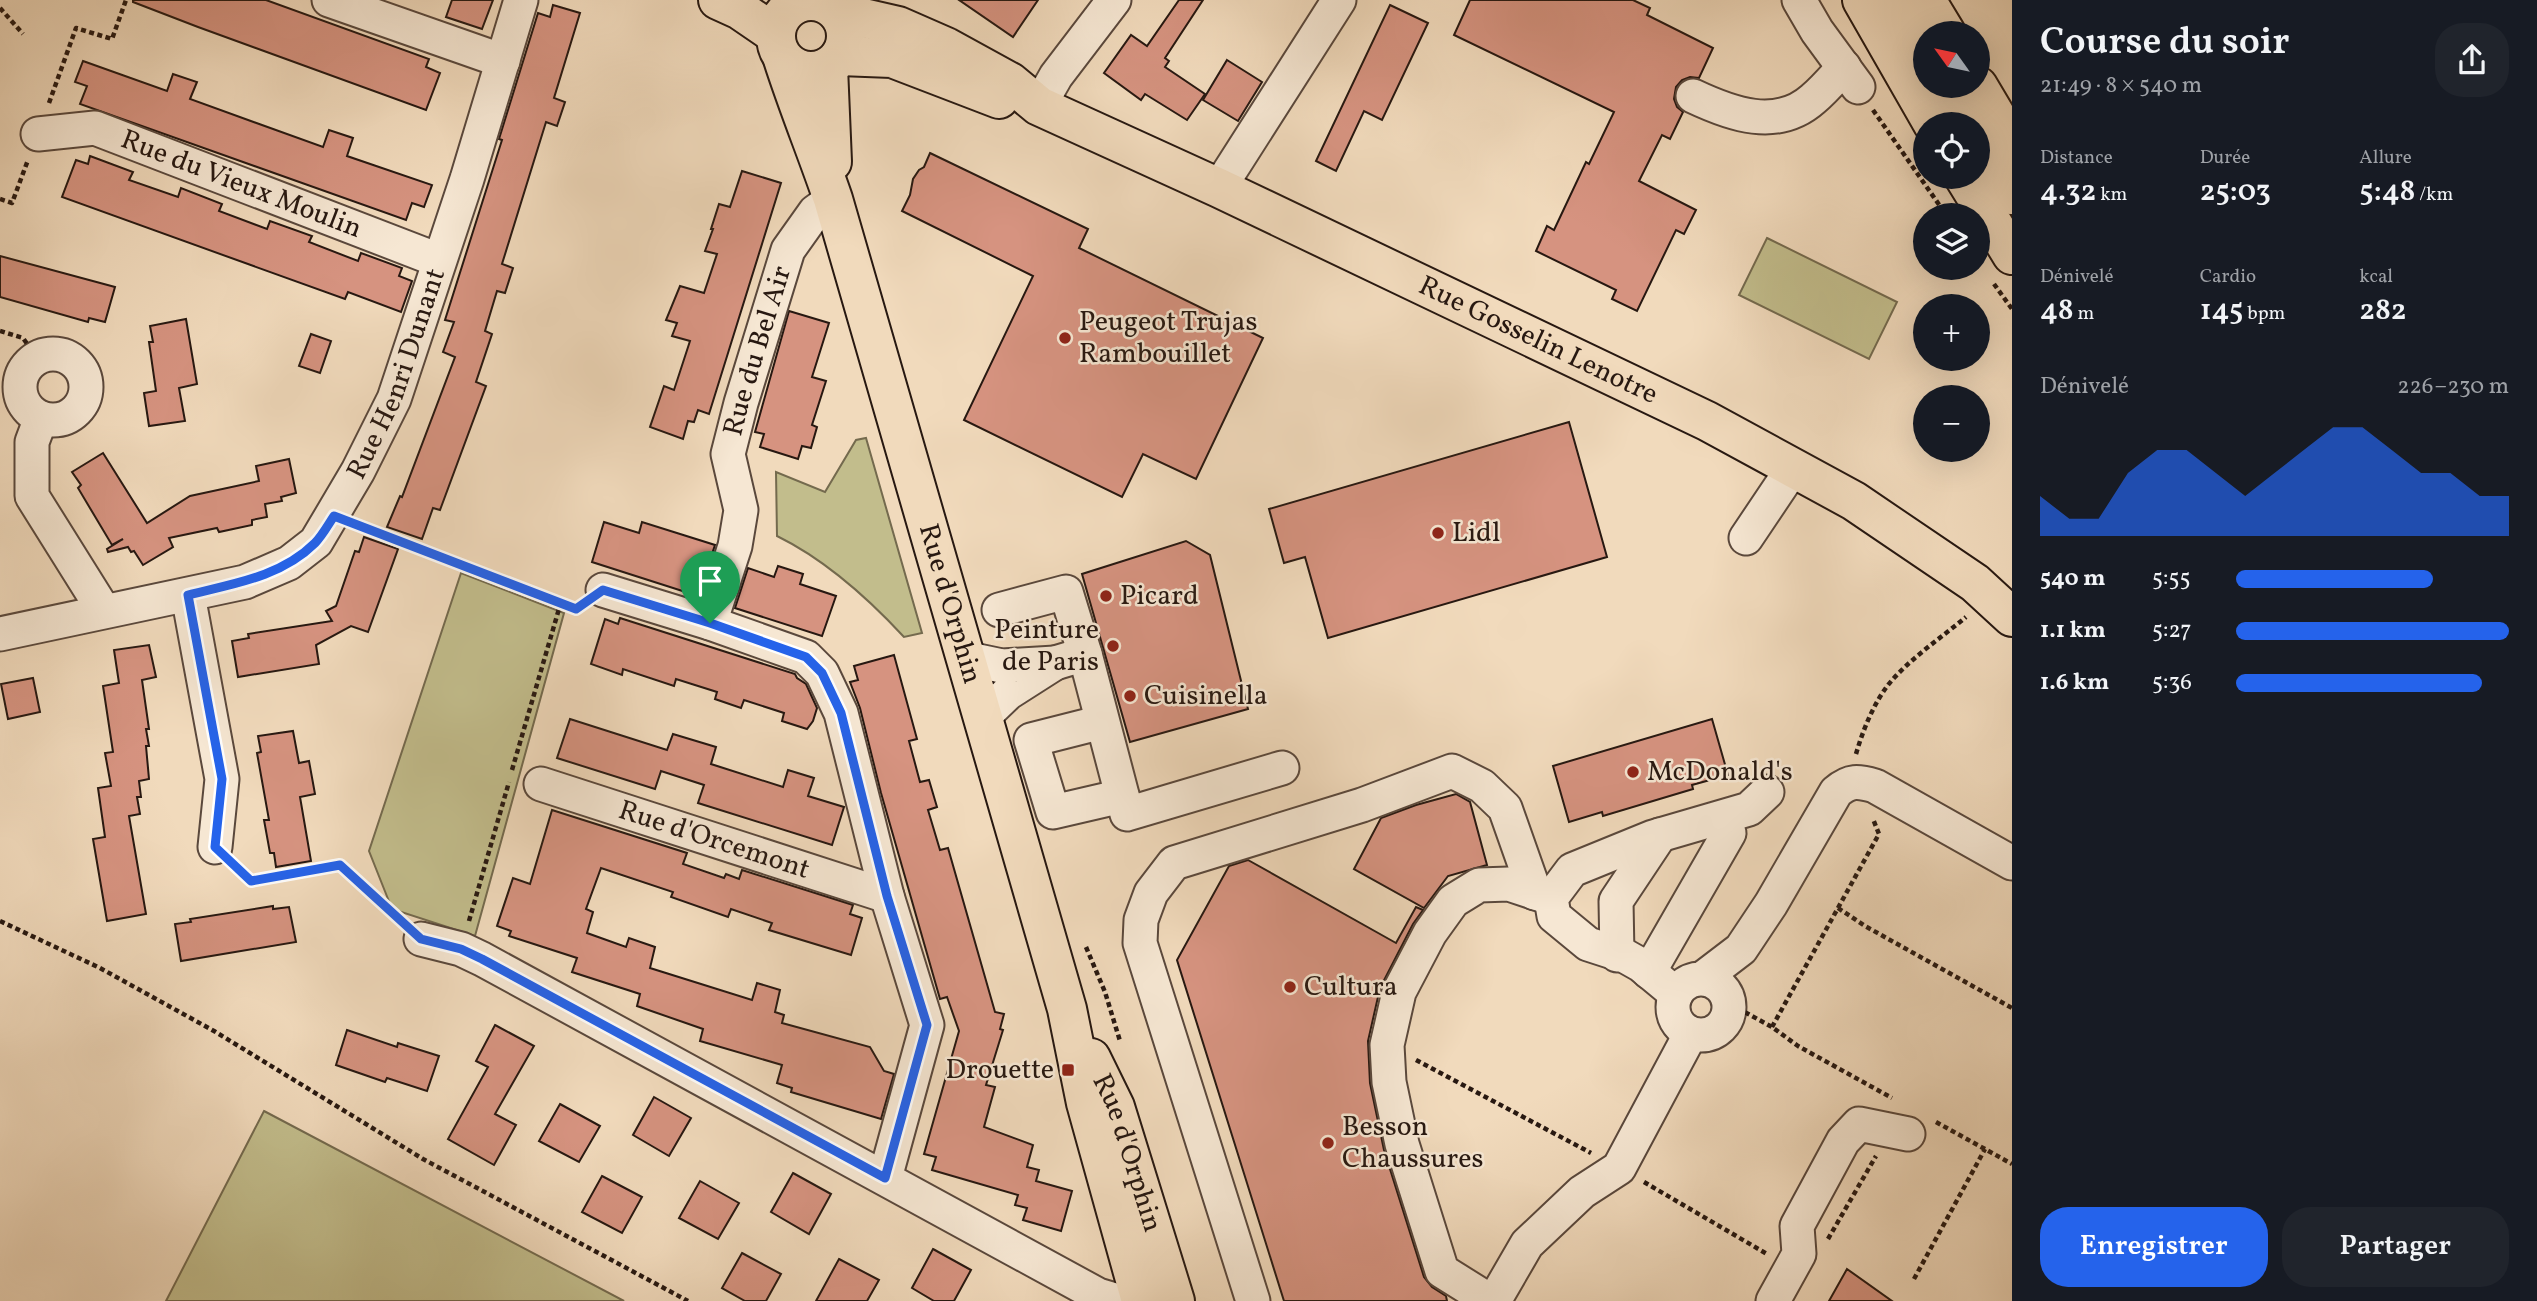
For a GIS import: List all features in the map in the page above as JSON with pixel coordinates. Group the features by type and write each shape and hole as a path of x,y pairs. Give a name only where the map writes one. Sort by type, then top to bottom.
{"main road":[{"path":"718,0 740,10 779,46 793,67 804,71 816,71 834,62 845,46 844,22 828,5 816,1 798,1 783,14 779,46"},
{"path":"1862,0 1926,112"},
{"path":"1892,0 1913,34"},
{"path":"1926,0 1939,21"},
{"name":"Rue Gosselin Lenotre","path":"837,12 898,26 946,47 1010,82 1039,106"},
{"name":"Rue d'Orphin","path":"779,46 833,199 983,717 1067,1009 1086,1103 1141,1301"},
{"name":"Rue Gosselin Lenotre","path":"834,62 891,58 1000,99 1039,106 1219,188 1707,421 1854,501 1975,583 2012,617"},
{"name":"Rue d'Orphin","path":"833,199 834,62"},
{"path":"1985,98 2012,143"},
{"path":"1990,159 2012,195"},
{"path":"1971,189 2012,255"},
{"name":"Rue d'Orphin","path":"1067,1009 1115,1107 1175,1301"}],"street":[{"path":"329,0 503,61"},
{"name":"Rue Henri Dunant","path":"0,634 245,582 289,563 316,542 334,516 394,399 467,179 521,0"},
{"path":"1039,106 1056,76 1114,0"},
{"path":"1219,188 1339,0"},
{"path":"1693,96 1727,112 1756,118 1787,113 1851,77 1799,0"},
{"name":"Rue du Vieux Moulin","path":"38,134 95,128 438,260"},
{"name":"Rue du Bel Air","path":"710,623 734,546 741,510 728,454 741,403 788,250 815,212 833,199"},
{"path":"48,354 60,355 79,366 86,388 84,399 78,409 69,416 58,420 41,418 27,409 20,391 23,372 37,358 48,354"},
{"path":"41,418 32,442 32,496 104,611"},
{"path":"1746,538 1793,468"},
{"path":"603,590 710,623 806,657 822,673 841,713 887,896 927,1025 885,1178"},
{"path":"999,610 1066,592 1070,659 1102,722 1127,814 1282,768"},
{"path":"188,595 222,779 215,847"},
{"path":"964,658 1002,666 1070,659"},
{"path":"983,717 1008,693 1070,659"},
{"path":"1102,722 1031,740 1053,812 1122,796"},
{"path":"1253,1301 1140,943 1141,920 1152,892 1174,863 1362,805 1452,771 1482,786 1505,808 1554,916 1588,944 1689,986 1718,984 1726,992 1730,1004 1725,1024 1709,1036 1690,1035 1677,1024 1672,1009 1689,986 1741,949 1771,904 1836,792 1847,783 1857,781 1875,786 2012,863"},
{"name":"Rue d'Orcemont","path":"541,784 887,896"},
{"path":"1543,896 1572,870 1660,835 1749,810 1767,792"},
{"path":"1630,961 1728,833 1723,818"},
{"path":"1630,961 1616,901 1660,835"},
{"path":"1543,896 1509,884 1479,885 1453,901 1430,933 1399,992 1387,1045 1389,1083 1402,1144 1442,1271 1492,1301 1527,1244 1582,1192 1619,1168 1690,1035"},
{"path":"421,939 461,949 482,959 1098,1295 1118,1301"},
{"path":"1773,1301 1799,1254 1797,1226 1843,1141 1859,1124 1909,1127"}],"path":[{"path":"0,199 12,203 76,27 112,39 126,0"},
{"path":"0,8 23,34"},
{"path":"1851,77 1938,203"},
{"path":"0,331 23,338 37,358"},
{"path":"334,516 576,609 603,590"},
{"path":"215,847 251,881 340,865 421,939"},
{"path":"1838,908 1865,926 2012,1008"},
{"path":"0,921 100,968 214,1031 423,1158 688,1301"},
{"path":"1730,1004 1772,1027 1798,1046 1895,1100 1894,1125 1985,1149 2012,1164"},
{"path":"1827,1243 1909,1127"},
{"path":"1914,1279 1985,1149"}],"shaded area":[{"path":"1767,238 1897,302 1869,359 1739,295"},
{"path":"866,438 922,633 904,637 845,580 812,556 777,536 776,472 825,492 856,440"},
{"path":"461,573 564,613 475,936 392,909 369,851"},
{"path":"264,1111 624,1301 166,1301"}],"building":[{"path":"133,0 266,0 429,59 426,67 440,73 426,110 198,27"},
{"path":"452,0 493,0 482,29 446,17"},
{"path":"959,0 1038,0 1013,37"},
{"path":"1179,0 1203,0 1165,58 1169,61 1165,67 1205,94 1187,120 1145,94 1141,100 1104,73 1131,35 1147,46"},
{"path":"1470,0 1633,0 1650,8 1647,15 1713,48 1699,78 1682,80 1676,87 1674,99 1683,112 1670,139 1662,135 1639,181 1696,210 1684,234 1676,230 1637,311 1612,299 1616,290 1536,251 1547,226 1554,230 1586,162 1589,164 1614,112 1454,35"},
{"path":"553,5 580,13 554,98 565,102 557,126 546,122 502,264 513,268 505,293 497,291 485,331 492,334 476,382 486,386 440,510 433,508 422,539 387,527 400,496 402,497 455,357 443,352 454,322 445,320 502,140 499,139 538,13 550,17"},
{"path":"1390,5 1428,23 1382,120 1364,111 1336,171 1316,161"},
{"path":"1227,60 1262,82 1238,121 1203,100"},
{"path":"83,61 167,91 173,74 197,82 190,99 323,147 329,130 353,138 347,156 432,185 424,207 412,203 406,220 80,104 87,86 75,82"},
{"path":"930,153 1088,229 1079,248 1263,338 1196,479 1143,454 1122,497 964,420 1033,276 902,211 910,195 913,179 924,167"},
{"path":"90,156 133,172 129,180 178,197 181,188 222,204 219,211 267,229 270,221 312,236 309,242 358,261 361,253 402,268 399,276 412,281 401,312 348,292 345,299 62,197 76,160 88,164"},
{"path":"742,171 781,183 709,414 698,410 694,422 688,421 683,439 650,427 664,386 674,390 690,341 672,336 677,323 666,320 680,286 704,293 717,254 705,251 711,229 719,204 730,207"},
{"path":"0,256 115,287 105,322 89,318 88,322 0,297"},
{"path":"789,311 829,323 812,377 826,381 812,425 817,427 811,448 802,446 798,459 760,447 764,434 755,432"},
{"path":"186,319 197,384 179,388 185,421 149,426 144,393 156,391 149,342 153,342 150,326"},
{"path":"311,334 331,341 320,373 299,366"},
{"name":"Lidl","path":"1569,422 1607,557 1328,638 1305,557 1284,563 1269,509"},
{"path":"103,453 147,523 190,496 259,481 256,466 289,459 296,493 281,497 282,501 265,504 267,517 252,520 252,525 219,532 217,528 169,538 173,547 143,565 128,547 108,552 107,549 123,539 112,545 78,488 81,485 72,472"},
{"path":"604,522 639,533 642,522 715,545 698,596 592,562"},
{"path":"364,537 398,549 368,632 351,626 316,645 319,664 238,677 232,641 249,638 248,634 332,621 326,611 336,606 355,551 359,552"},
{"path":"1186,541 1210,555 1248,709 1130,742 1082,574"},
{"path":"778,566 803,574 800,584 836,596 822,636 735,608 748,568 774,577"},
{"path":"620,618 795,674 806,684 817,708 813,721 807,729 782,721 784,713 744,700 741,708 715,699 717,692 676,679 674,686 623,669 622,675 591,664 605,619 618,624"},
{"path":"149,645 156,677 142,680 149,729 146,729 149,746 146,746 149,779 139,781 141,797 137,797 140,814 129,816 146,914 107,921 93,839 105,837 98,788 111,786 105,753 113,752 103,686 119,683 114,650"},
{"path":"894,655 917,739 909,741 920,782 929,780 937,807 928,810 940,850 948,848 995,1012 1004,1014 1000,1029 1003,1030 986,1085 995,1087 984,1127 1033,1145 1027,1167 1039,1170 1036,1181 1072,1191 1061,1231 1023,1220 1027,1208 1015,1205 1018,1195 932,1170 936,1157 924,1154 959,1031 947,997 940,999 881,793 860,708 850,682 858,680 854,666"},
{"path":"33,678 40,712 8,719 1,684"},
{"path":"570,719 667,750 673,734 716,747 711,764 783,787 788,770 814,778 808,796 844,807 832,845 698,803 704,785 661,771 655,789 557,758"},
{"path":"1712,719 1728,775 1692,785 1693,789 1603,816 1602,812 1569,822 1553,766"},
{"path":"293,731 299,763 309,761 315,794 300,797 311,861 276,867 274,853 270,853 264,820 269,820 257,753 261,752 258,736"},
{"path":"1456,794 1470,802 1487,865 1448,876 1424,908 1354,869 1381,818"},
{"path":"552,810 687,853 683,864 724,878 726,874 739,879 742,870 853,905 850,914 862,918 851,955 769,930 772,923 731,909 728,917 671,897 673,892 601,868 586,909 593,912 587,933 626,947 629,938 655,947 650,968 752,1000 757,983 780,990 775,1012 784,1015 782,1023 870,1047 884,1071 894,1074 881,1119 791,1092 792,1088 777,1083 782,1065 700,1041 703,1029 637,1006 640,994 572,972 577,958 509,936 511,931 497,926 513,878 530,884"},
{"path":"1248,860 1396,943 1416,907 1423,910 1380,988 1368,1041 1370,1083 1384,1150 1424,1277 1432,1287 1446,1296 1447,1301 1284,1301 1177,960 1229,866"},
{"path":"273,906 273,909 289,907 296,942 181,961 175,924 191,922 190,919"},
{"path":"495,1025 534,1046 495,1114 516,1125 494,1165 448,1139 488,1067 476,1061"},
{"path":"347,1030 397,1047 398,1043 439,1056 427,1091 387,1078 385,1082 336,1065"},
{"path":"654,1097 691,1118 669,1156 633,1135"},
{"path":"560,1104 600,1126 579,1162 539,1141"},
{"path":"793,1173 831,1194 809,1234 771,1212"},
{"path":"602,1176 642,1197 622,1233 582,1212"},
{"path":"700,1181 739,1203 718,1239 679,1218"},
{"path":"933,1249 971,1270 954,1301 934,1301 912,1288"},
{"path":"742,1253 781,1274 766,1301 745,1301 722,1288"},
{"path":"839,1259 879,1280 867,1301 816,1301"},
{"path":"1847,1269 1892,1301 1829,1301"}],"place":[{"name":"Peugeot Trujas Rambouillet","path":"1065,338"},
{"name":"Lidl","path":"1438,533"},
{"name":"Picard","path":"1106,596"},
{"name":"Peinture de Paris","path":"1113,646"},
{"name":"Cuisinella","path":"1130,696"},
{"name":"McDonald's","path":"1633,772"},
{"name":"Cultura","path":"1290,987"},
{"name":"Drouette","path":"1068,1070"},
{"name":"Besson Chaussures","path":"1328,1143"}],"route":[{"path":"334,516 576,609 603,590 710,623 806,657 822,673 841,713 887,896 927,1025 885,1178 482,959 461,949 421,939 340,865 251,881 215,847 222,779 188,595 245,582 289,563 316,542 334,516"}]}
